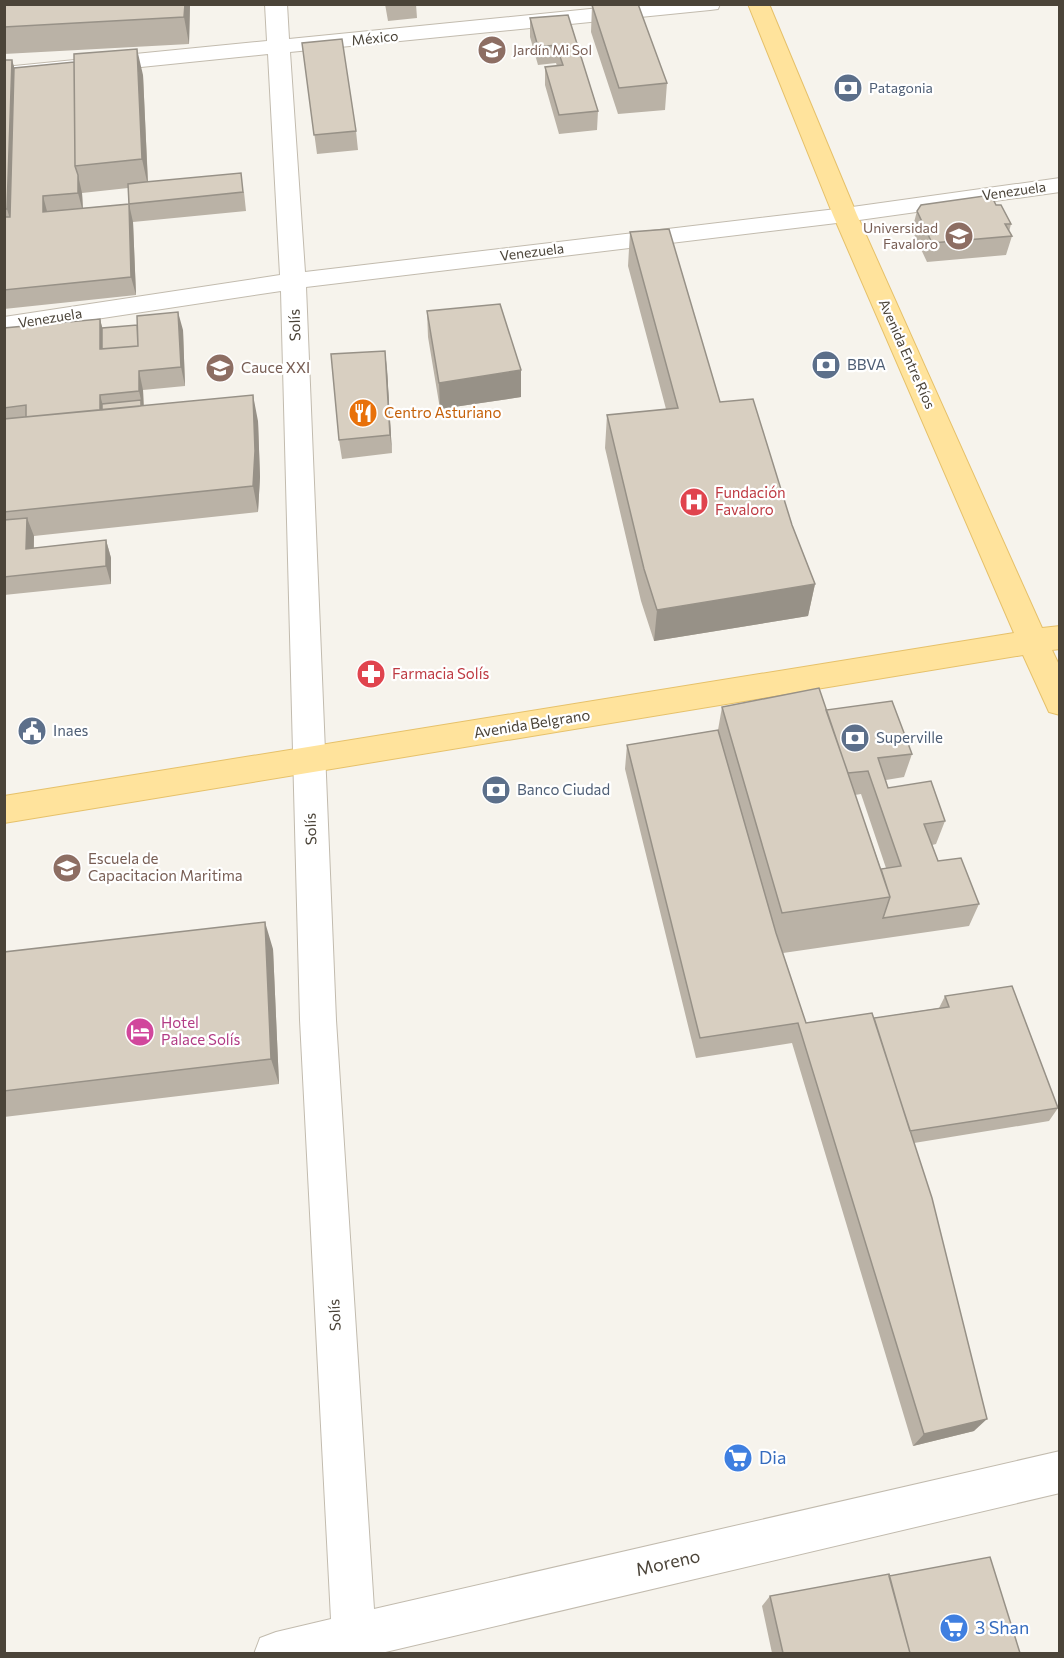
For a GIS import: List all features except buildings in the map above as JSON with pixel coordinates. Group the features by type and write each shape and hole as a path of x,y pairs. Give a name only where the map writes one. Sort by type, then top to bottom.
{"main road":[{"name":"Avenida Entre Ríos","path":"758,4 845,215 1046,639 1059,703"},
{"name":"Avenida Belgrano","path":"4,810 1046,639"}],"street":[{"name":"Solís","path":"276,4 293,281 318,1020 354,1645"},
{"name":"México","path":"4,74 710,4"},
{"name":"Venezuela","path":"4,326 293,281 845,215 1059,185"},
{"name":"Moreno","path":"276,1653 354,1645 1059,1472"}],"place":[{"name":"Jardín Mi Sol","path":"492,50"},
{"name":"Patagonia","path":"848,88"},
{"name":"Universidad Favaloro","path":"959,236"},
{"name":"BBVA","path":"826,365"},
{"name":"Cauce XXI","path":"220,368"},
{"name":"Centro Asturiano","path":"363,413"},
{"name":"Fundación Favaloro","path":"694,502"},
{"name":"Farmacia Solís","path":"371,674"},
{"name":"Inaes","path":"32,731"},
{"name":"Superville","path":"855,738"},
{"name":"Banco Ciudad","path":"496,790"},
{"name":"Escuela de Capacitacion Maritima","path":"67,868"},
{"name":"Hotel Palace Solís","path":"140,1032"},
{"name":"Dia","path":"738,1458"},
{"name":"3 Shan","path":"954,1628"}]}
